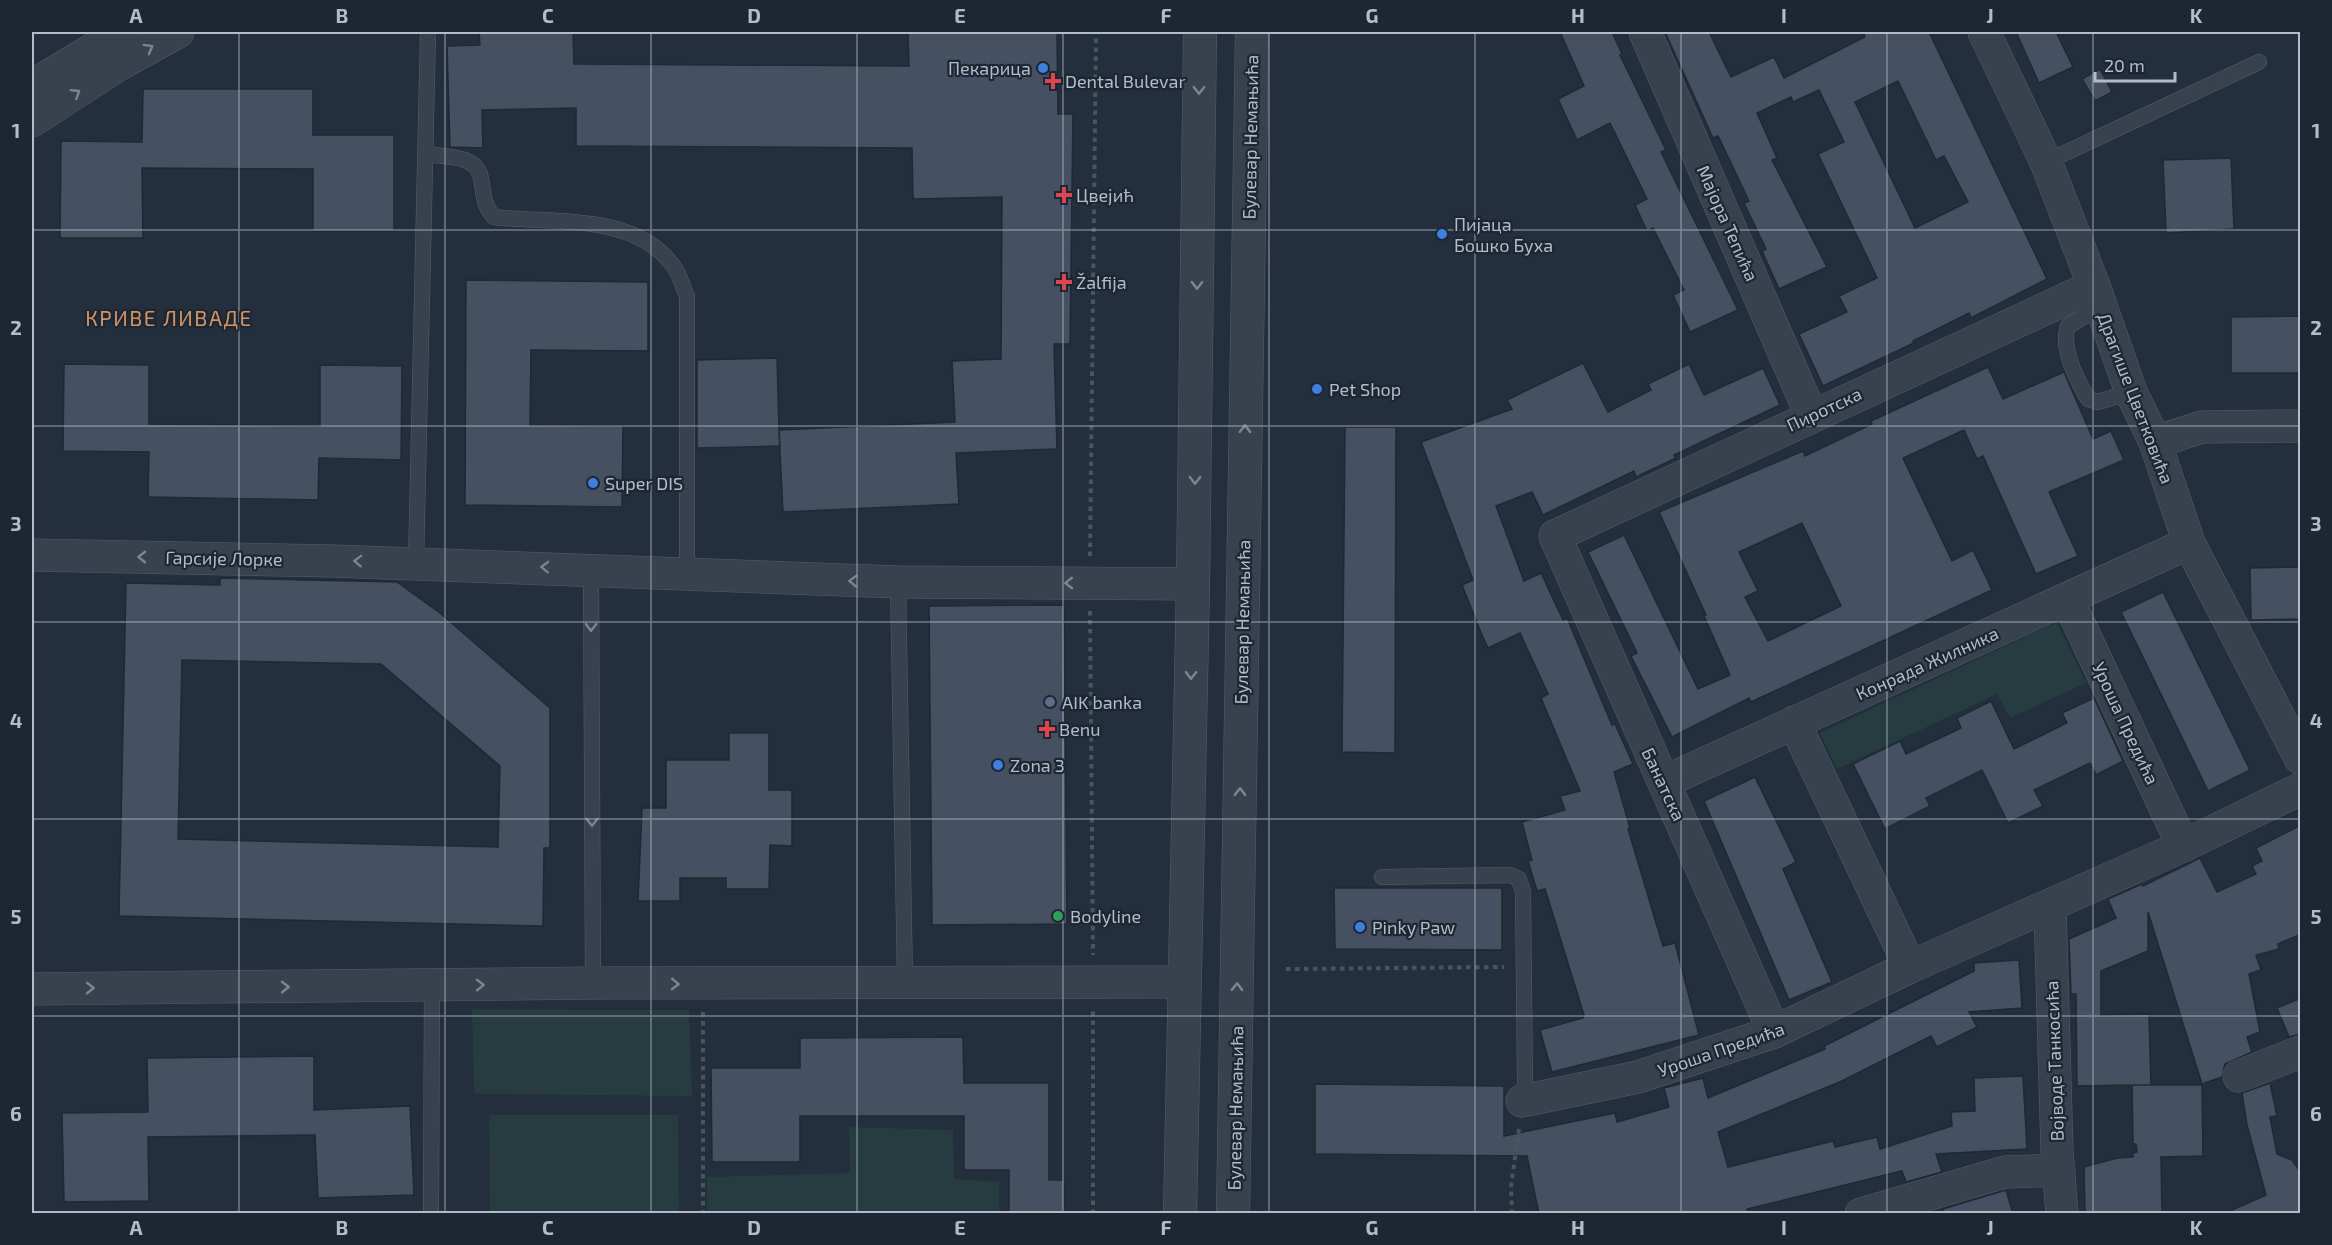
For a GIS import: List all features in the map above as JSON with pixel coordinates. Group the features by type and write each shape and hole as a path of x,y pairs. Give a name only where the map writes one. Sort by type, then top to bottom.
{"street":[{"path":"32,86 122,32"},
{"path":"32,121 120,64 178,32"},
{"path":"1180,1214 1193,584 1200,32"},
{"name":"Булевар Немањића","path":"1233,1214 1252,32"},
{"name":"Мајора Тепића","path":"1644,32 1811,415"},
{"name":"Драгише Цветковића","path":"1984,32 2046,162 2098,296 2131,392 2155,442 2189,543 2301,758"},
{"name":"Пиротска","path":"1555,536 1811,415 2098,296"},
{"path":"2155,442 2202,426 2301,426"},
{"name":"Банатска","path":"1555,536 1631,714 1664,782 1774,1032"},
{"name":"Конрада Жилника","path":"1664,782 2189,543"},
{"name":"Гарсије Лорке","path":"32,555 591,569 687,576"},
{"path":"687,576 898,582 1193,584"},
{"name":"Уроша Предића","path":"2068,600 2183,846"},
{"path":"1794,722 1910,968"},
{"name":"Уроша Предића","path":"1522,1101 1638,1077 1774,1032 1910,968 2050,908 2301,789"},
{"name":"Војводе Танкосића","path":"2050,908 2062,1214"},
{"path":"32,989 593,983 1184,982"},
{"path":"2239,1076 2301,1052"},
{"path":"1861,1214 2005,1172 2059,1170"}],"lane":[{"path":"416,564 428,32"},
{"path":"2046,162 2259,62"},
{"path":"427,154 466,160 477,168 482,176 483,200 494,217 592,222 643,239 674,266 687,296 687,576"},
{"path":"2098,296 2068,326 2066,345 2069,356 2088,399 2098,402 2131,392"},
{"path":"591,569 593,983"},
{"path":"898,582 905,983"},
{"path":"1382,877 1510,875 1519,879 1524,892 1525,1083 1522,1101"},
{"path":"430,1214 432,986"}],"path":[{"path":"1093,1214 1089,582 1096,32"},
{"path":"1286,969 1523,967"},
{"path":"702,984 703,1214"},
{"path":"1512,1214 1511,1187 1522,1101"}],"green space":[{"path":"2057,622 2086,683 2010,718 1997,694 1837,769 1820,733"},
{"path":"472,1009 689,1010 692,1096 474,1094"},
{"path":"489,1115 678,1115 679,1213 490,1213"},
{"path":"849,1127 953,1130 954,1179 999,1182 999,1213 707,1213 707,1177 850,1173"}],"building":[{"path":"479,32 573,32 574,64 909,66 908,32 1057,32 1058,114 1073,114 1070,344 1054,344 1057,449 956,453 959,504 783,512 780,446 697,448 697,360 777,358 779,430 955,422 952,361 1001,359 1002,197 913,199 912,148 576,146 576,108 482,110 483,148 450,147 447,46 480,45"},
{"path":"1560,32 1612,32 1622,54 1620,55 1666,150 1661,152 1738,310 1690,332 1673,295 1684,290 1653,228 1647,231 1635,205 1647,199 1610,123 1577,140 1558,99 1584,86"},
{"path":"1665,32 1709,32 1731,77 1774,57 1784,78 1865,37 1863,32 1929,32 2047,279 1971,318 1969,313 1913,341 1914,343 1823,386 1799,334 1847,312 1839,296 1877,278 1818,154 1844,142 1819,90 1793,102 1791,97 1757,113 1777,158 1772,160 1827,267 1779,289 1762,251 1766,249 1744,203 1749,201 1718,136 1713,138","holes":["1898,81 1936,160 1944,156 1968,202 1915,228 1855,102"]},
{"path":"2016,32 2056,32 2073,67 2039,83"},
{"path":"2100,69 2112,92 2095,101 2082,79"},
{"path":"143,89 313,89 313,135 394,135 394,231 313,231 313,169 142,168 143,238 60,238 61,141 142,142"},
{"path":"2231,158 2234,229 2166,233 2163,160"},
{"path":"466,280 648,282 648,351 531,350 530,425 623,426 622,507 465,505"},
{"path":"2301,316 2301,373 2231,373 2231,317"},
{"path":"1583,363 1608,412 1651,390 1648,384 1689,364 1704,395 1763,368 1780,405 1674,455 1676,458 1636,477 1634,471 1543,515 1532,492 1496,506 1524,581 1541,573 1563,620 1567,618 1612,725 1615,724 1633,764 1614,772 1630,828 1628,829 1663,946 1675,943 1699,1035 1552,1072 1540,1030 1583,1018 1584,1015 1545,889 1537,891 1528,861 1532,860 1522,822 1565,810 1560,796 1580,791 1541,698 1548,694 1520,633 1488,648 1482,635 1462,585 1473,580 1421,442 1512,409 1507,400"},
{"path":"64,364 149,365 149,424 320,426 320,365 402,366 401,460 319,458 318,500 148,497 149,452 63,451"},
{"path":"1988,367 2003,399 2064,372 2093,439 2111,431 2124,460 2049,492 2078,556 2036,574 1983,456 1977,459 1964,430 1903,458 1952,561 1973,550 1992,590 1751,702 1749,698 1672,737 1631,656 1637,653 1588,552 1624,535 1698,689 1730,675 1704,616 1706,615 1659,512 1803,451 1805,456 1872,424 1871,421","holes":["1802,523 1841,606 1768,641 1745,597 1758,591 1739,552"]},
{"path":"1345,427 1396,427 1395,753 1342,752"},
{"path":"2301,567 2301,619 2251,620 2250,568"},
{"path":"220,578 397,582 440,613 550,708 550,848 544,848 543,926 119,916 126,583 220,585","holes":["182,660 381,664 500,766 498,847 178,839"]},
{"path":"2163,592 2250,770 2208,791 2121,612"},
{"name":"Zona 3","path":"1064,605 1067,924 932,925 929,606"},
{"path":"2094,698 2123,761 2096,775 2090,763 2034,790 2043,806 2008,823 1982,770 1926,798 1930,806 1885,829 1853,764 1900,741 1906,754 1961,728 1957,718 1991,701 2014,749 2067,723 2062,713"},
{"path":"729,733 769,733 769,790 792,790 792,846 770,845 769,889 726,889 726,878 680,878 680,901 638,901 642,808 666,808 666,760 729,760"},
{"path":"1755,777 1796,862 1783,869 1832,982 1789,1000 1704,801"},
{"path":"2301,825 2301,934 2278,944 2279,949 2256,955 2261,970 2249,974 2260,1032 2247,1037 2252,1052 2225,1064 2222,1077 2202,1084 2148,912 2148,951 2101,971 2101,1015 2149,1014 2151,1085 2202,1085 2203,1156 2161,1157 2162,1214 2085,1214 2084,1167 2117,1158 2133,1157 2133,1153 2137,1152 2136,1144 2133,1144 2132,1085 2077,1086 2076,994 2071,994 2069,939 2116,918 2108,899 2142,884 2143,886 2200,858 2217,892 2256,874 2252,866 2262,861 2256,848"},
{"path":"1334,888 1502,888 1502,950 1335,949"},
{"path":"2019,960 2022,1008 1969,1012 1977,1027 1937,1047 1931,1036 1842,1081 1718,1132 1728,1167 1833,1141 1835,1147 1877,1137 1880,1149 1952,1126 1951,1112 1975,1111 1974,1078 2023,1076 2027,1149 1936,1154 1942,1172 1906,1182 1902,1171 1747,1209 1748,1214 1539,1214 1527,1156 1315,1154 1315,1084 1504,1086 1504,1136 1615,1113 1617,1122 1669,1107 1664,1088 1703,1078 1708,1098 1825,1049 1824,1046 1974,971 1974,963"},
{"path":"2301,998 2301,1034 2289,1037 2277,1008"},
{"path":"963,1037 964,1083 1049,1083 1049,1180 1064,1180 1064,1214 1009,1214 1009,1170 964,1170 964,1116 800,1116 800,1162 712,1162 711,1068 800,1068 800,1038"},
{"path":"314,1056 314,1110 410,1106 414,1195 318,1198 315,1135 148,1137 149,1201 64,1202 62,1113 148,1112 147,1058"},
{"path":"2270,1083 2277,1116 2270,1117 2277,1154 2292,1160 2301,1173 2301,1214 2223,1214 2266,1195 2247,1125 2242,1093"},
{"path":"2006,1190 2013,1214 1943,1214 1943,1209"}],"place":[{"name":"Пекарица","path":"1043,68"},
{"name":"Dental Bulevar","path":"1053,81"},
{"name":"Цвејић","path":"1064,195"},
{"name":"Пијаца Бошко Буха","path":"1442,234"},
{"name":"Žalfija","path":"1064,282"},
{"name":"Pet Shop","path":"1317,389"},
{"name":"Super DIS","path":"593,483"},
{"name":"AIK banka","path":"1050,702"},
{"name":"Benu","path":"1047,729"},
{"name":"Zona 3","path":"998,765"},
{"name":"Bodyline","path":"1058,916"},
{"name":"Pinky Paw","path":"1360,927"}],"district":[{"name":"КРИВЕ ЛИВАДЕ","path":"169,317"}]}
